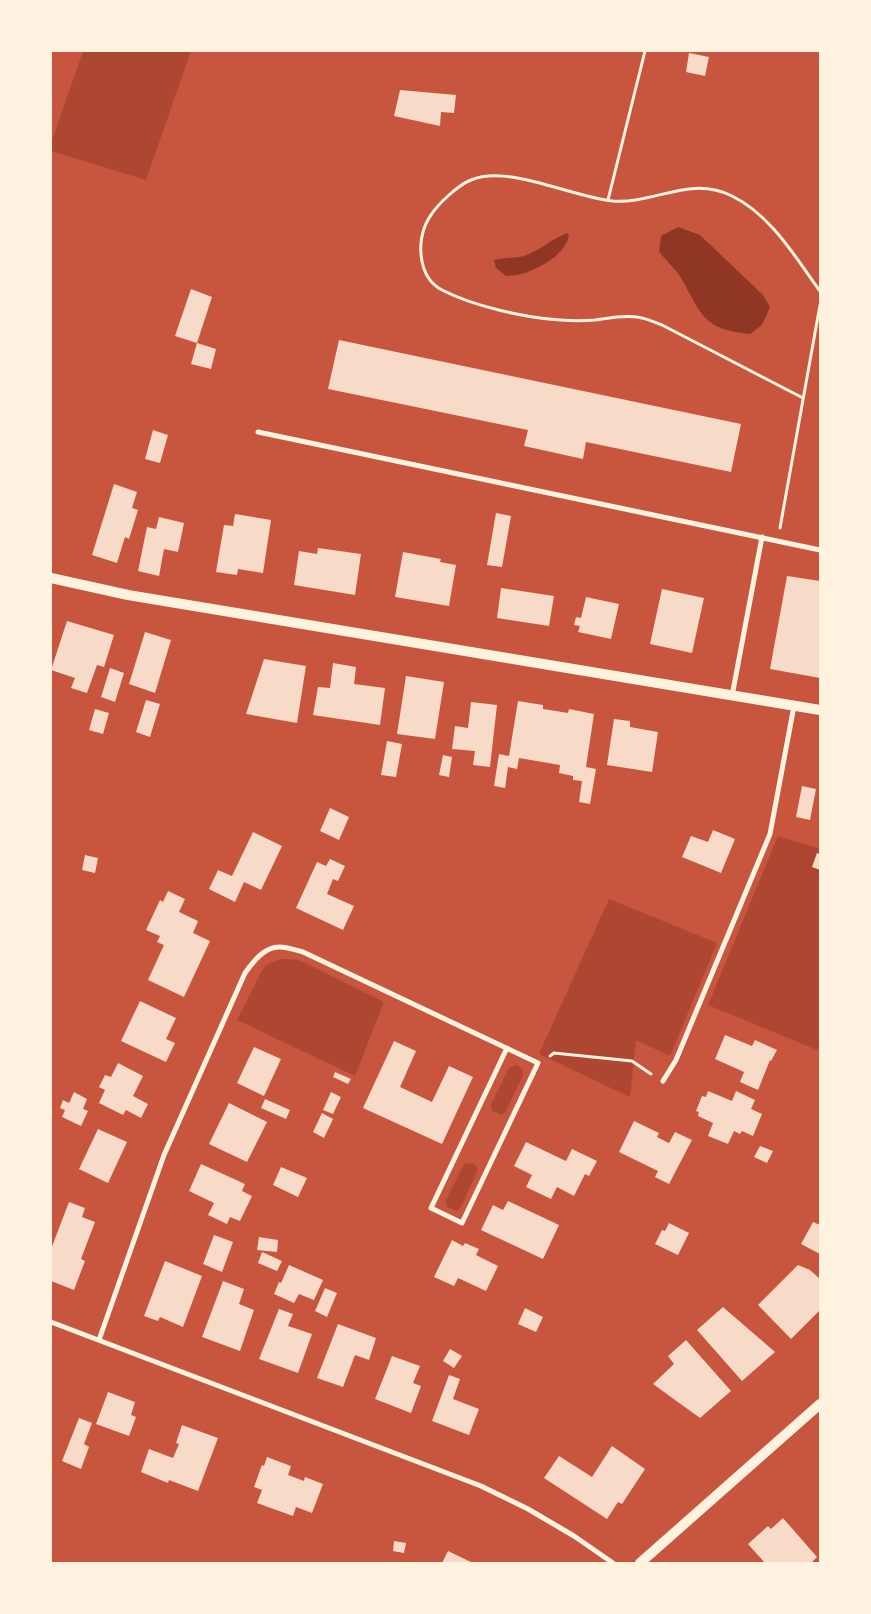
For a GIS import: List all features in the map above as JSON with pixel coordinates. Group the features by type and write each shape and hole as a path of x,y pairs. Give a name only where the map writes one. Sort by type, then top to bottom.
{"main road":[{"path":"51,578 128,595 427,643 820,710"},
{"path":"640,1563 820,1404"}],"street":[{"path":"258,432 820,550"},
{"path":"732,696 762,538"},
{"path":"663,1081 676,1060 770,834 794,706"},
{"path":"98,1340 164,1154 245,973 255,959 266,951 279,947 303,952 507,1048 538,1063 462,1222 431,1208 507,1048"},
{"path":"51,1322 480,1486 528,1509 574,1536 613,1563"}],"path":[{"path":"608,200 645,51"},
{"path":"803,398 662,325 648,320 626,316 592,320 560,320 516,313 458,297 432,283 426,274 421,249 422,237 430,216 451,194 469,180 495,175 523,179 574,194 608,200 636,201 686,188 702,188 730,195 756,211 769,224 820,291"},
{"path":"778,541 820,305"},
{"path":"538,1063 554,1053 632,1061 663,1081"}],"shaded area":[{"path":"83,51 191,51 146,180 51,151 51,143"},
{"path":"678,227 700,235 763,295 770,307 762,325 750,334 734,332 712,323 699,310 680,276 659,252 661,236"},
{"path":"567,233 569,236 563,249 539,267 523,274 506,276 496,268 494,260 525,256"},
{"path":"778,836 820,849 820,1045 817,1050 708,1005"},
{"path":"609,899 717,943 670,1056 636,1040 630,1097 539,1054"},
{"path":"280,959 299,960 384,1002 355,1076 237,1020 261,972 266,965"},
{"path":"515,1065 522,1068 523,1075 506,1111 502,1115 492,1111 491,1104 509,1068"},
{"path":"464,1164 475,1164 478,1170 461,1207 457,1211 447,1207 446,1200"}],"building":[{"path":"689,53 709,57 705,76 686,72"},
{"path":"400,90 456,95 454,113 441,112 440,126 394,116"},
{"path":"191,289 212,297 197,343 175,336"},
{"path":"339,340 741,424 731,472 586,442 583,459 524,446 528,430 328,389"},
{"path":"197,343 216,349 211,369 191,364"},
{"path":"153,430 168,435 160,463 145,459"},
{"path":"114,484 137,492 132,508 138,510 129,539 125,537 117,563 92,555"},
{"path":"496,513 511,516 502,567 487,565"},
{"path":"235,514 271,520 263,573 238,569 237,575 216,572 224,525 233,526"},
{"path":"159,517 184,523 178,552 164,549 159,576 138,571 147,527 156,529"},
{"path":"318,548 361,554 355,595 294,585 299,551 317,554"},
{"path":"403,552 441,559 440,562 456,565 449,606 395,597"},
{"path":"787,576 820,581 820,678 770,669"},
{"path":"501,588 554,596 549,626 497,618"},
{"path":"662,589 704,598 692,653 650,644"},
{"path":"586,597 619,604 611,639 578,632 580,626 574,625 576,617 581,618"},
{"path":"67,621 114,635 104,667 97,665 87,693 71,688 75,678 51,670"},
{"path":"145,632 171,640 155,693 129,684"},
{"path":"264,659 306,666 297,723 246,714"},
{"path":"333,663 356,667 354,684 385,688 380,725 313,715 318,687 330,688"},
{"path":"110,668 124,673 115,702 101,697"},
{"path":"406,676 444,682 435,739 397,734"},
{"path":"146,700 160,704 150,737 136,732"},
{"path":"518,701 543,705 543,709 568,713 569,709 594,714 586,767 596,769 590,804 579,802 582,781 573,780 573,776 559,773 560,765 519,758 517,769 508,767 505,788 494,786 499,754 509,756"},
{"path":"471,702 497,705 490,767 473,765 475,751 452,749 455,726 468,728"},
{"path":"95,709 109,713 103,734 89,730"},
{"path":"614,719 630,721 630,727 658,732 652,772 607,765"},
{"path":"387,741 402,744 396,777 381,775"},
{"path":"443,755 452,757 449,777 439,775"},
{"path":"802,786 816,789 810,820 796,817"},
{"path":"330,808 349,817 339,840 320,831"},
{"path":"713,830 735,839 721,873 682,857 691,836 708,842"},
{"path":"253,832 282,846 261,890 244,882 235,902 209,889 218,870 232,876"},
{"path":"817,853 820,854 820,870 812,867"},
{"path":"85,855 98,858 95,873 82,870"},
{"path":"330,859 345,866 338,881 333,879 327,894 354,906 343,930 296,908 317,862 326,866"},
{"path":"168,891 185,899 179,912 198,921 193,933 210,941 184,997 148,980 164,945 157,942 160,936 146,930 160,900 163,902"},
{"path":"140,1001 176,1018 166,1039 175,1043 166,1062 121,1041"},
{"path":"725,1035 752,1046 755,1040 777,1050 770,1060 758,1090 740,1082 744,1072 715,1059"},
{"path":"394,1041 416,1051 400,1087 432,1102 449,1066 473,1077 442,1144 363,1108"},
{"path":"254,1047 281,1059 264,1096 237,1083"},
{"path":"118,1063 143,1076 133,1096 148,1104 141,1118 126,1110 123,1115 99,1103 105,1090 99,1087 105,1075 111,1077"},
{"path":"335,1072 351,1079 348,1084 333,1077"},
{"path":"708,1091 732,1101 736,1091 755,1100 751,1109 762,1114 753,1136 742,1131 740,1134 734,1131 728,1144 708,1136 713,1123 698,1116 699,1112 696,1111 702,1096 706,1097"},
{"path":"74,1092 87,1099 83,1109 88,1111 81,1126 62,1117 65,1110 60,1108 63,1100 69,1103"},
{"path":"331,1092 341,1097 333,1114 323,1110"},
{"path":"265,1099 290,1110 286,1119 261,1108"},
{"path":"229,1103 267,1122 247,1162 209,1144"},
{"path":"322,1113 333,1119 324,1138 313,1132"},
{"path":"634,1121 659,1133 657,1137 669,1143 675,1132 692,1140 669,1184 655,1177 658,1171 619,1152"},
{"path":"98,1129 127,1142 108,1183 79,1169"},
{"path":"526,1142 566,1161 572,1149 597,1161 589,1176 585,1174 574,1196 557,1187 551,1199 526,1187 532,1175 514,1166"},
{"path":"760,1146 773,1151 767,1163 754,1157"},
{"path":"201,1164 245,1184 242,1191 252,1196 240,1221 230,1217 227,1224 208,1215 214,1203 189,1191"},
{"path":"281,1167 307,1178 298,1197 273,1185"},
{"path":"508,1201 559,1225 543,1259 481,1230 493,1205 503,1210"},
{"path":"69,1202 85,1208 82,1217 95,1222 81,1259 85,1261 74,1290 51,1281 51,1249"},
{"path":"813,1222 820,1225 820,1254 801,1244"},
{"path":"669,1223 689,1233 678,1255 655,1244 662,1230 665,1231"},
{"path":"214,1235 233,1242 222,1272 203,1264"},
{"path":"259,1237 278,1240 277,1252 257,1250"},
{"path":"452,1240 463,1246 465,1243 479,1249 476,1255 498,1266 486,1291 458,1278 454,1286 434,1277"},
{"path":"262,1252 282,1261 277,1271 258,1263"},
{"path":"165,1261 202,1276 183,1327 160,1317 158,1321 144,1316"},
{"path":"289,1265 323,1280 314,1300 299,1294 294,1303 274,1294"},
{"path":"798,1265 810,1270 820,1279 820,1310 791,1339 758,1305"},
{"path":"223,1281 244,1289 239,1304 254,1310 240,1351 202,1337"},
{"path":"325,1288 337,1293 327,1317 315,1311"},
{"path":"723,1307 775,1352 742,1381 697,1330"},
{"path":"525,1308 543,1317 536,1332 518,1324"},
{"path":"279,1309 293,1314 288,1326 312,1334 298,1373 259,1359"},
{"path":"338,1324 376,1338 369,1360 355,1355 343,1387 317,1378"},
{"path":"686,1340 731,1391 700,1418 653,1384 674,1364 668,1356"},
{"path":"450,1349 462,1356 454,1368 443,1361"},
{"path":"392,1356 420,1366 413,1383 421,1386 411,1413 375,1399"},
{"path":"449,1375 460,1379 453,1399 479,1409 469,1435 432,1421"},
{"path":"108,1392 135,1402 131,1415 136,1417 129,1436 96,1424"},
{"path":"79,1418 92,1423 84,1444 89,1447 81,1469 62,1461"},
{"path":"182,1425 218,1438 198,1491 169,1480 168,1483 141,1472 149,1449 173,1458 179,1444 176,1443"},
{"path":"612,1446 645,1469 622,1504 618,1502 607,1519 544,1478 559,1456 592,1477"},
{"path":"267,1457 291,1466 288,1475 304,1481 305,1477 323,1484 312,1513 296,1507 293,1516 257,1503 262,1490 254,1487"},
{"path":"783,1518 817,1557 811,1563 765,1563 748,1544 768,1526 771,1529"},
{"path":"394,1541 406,1543 404,1553 393,1551"},
{"path":"448,1551 473,1563 442,1563"}]}
